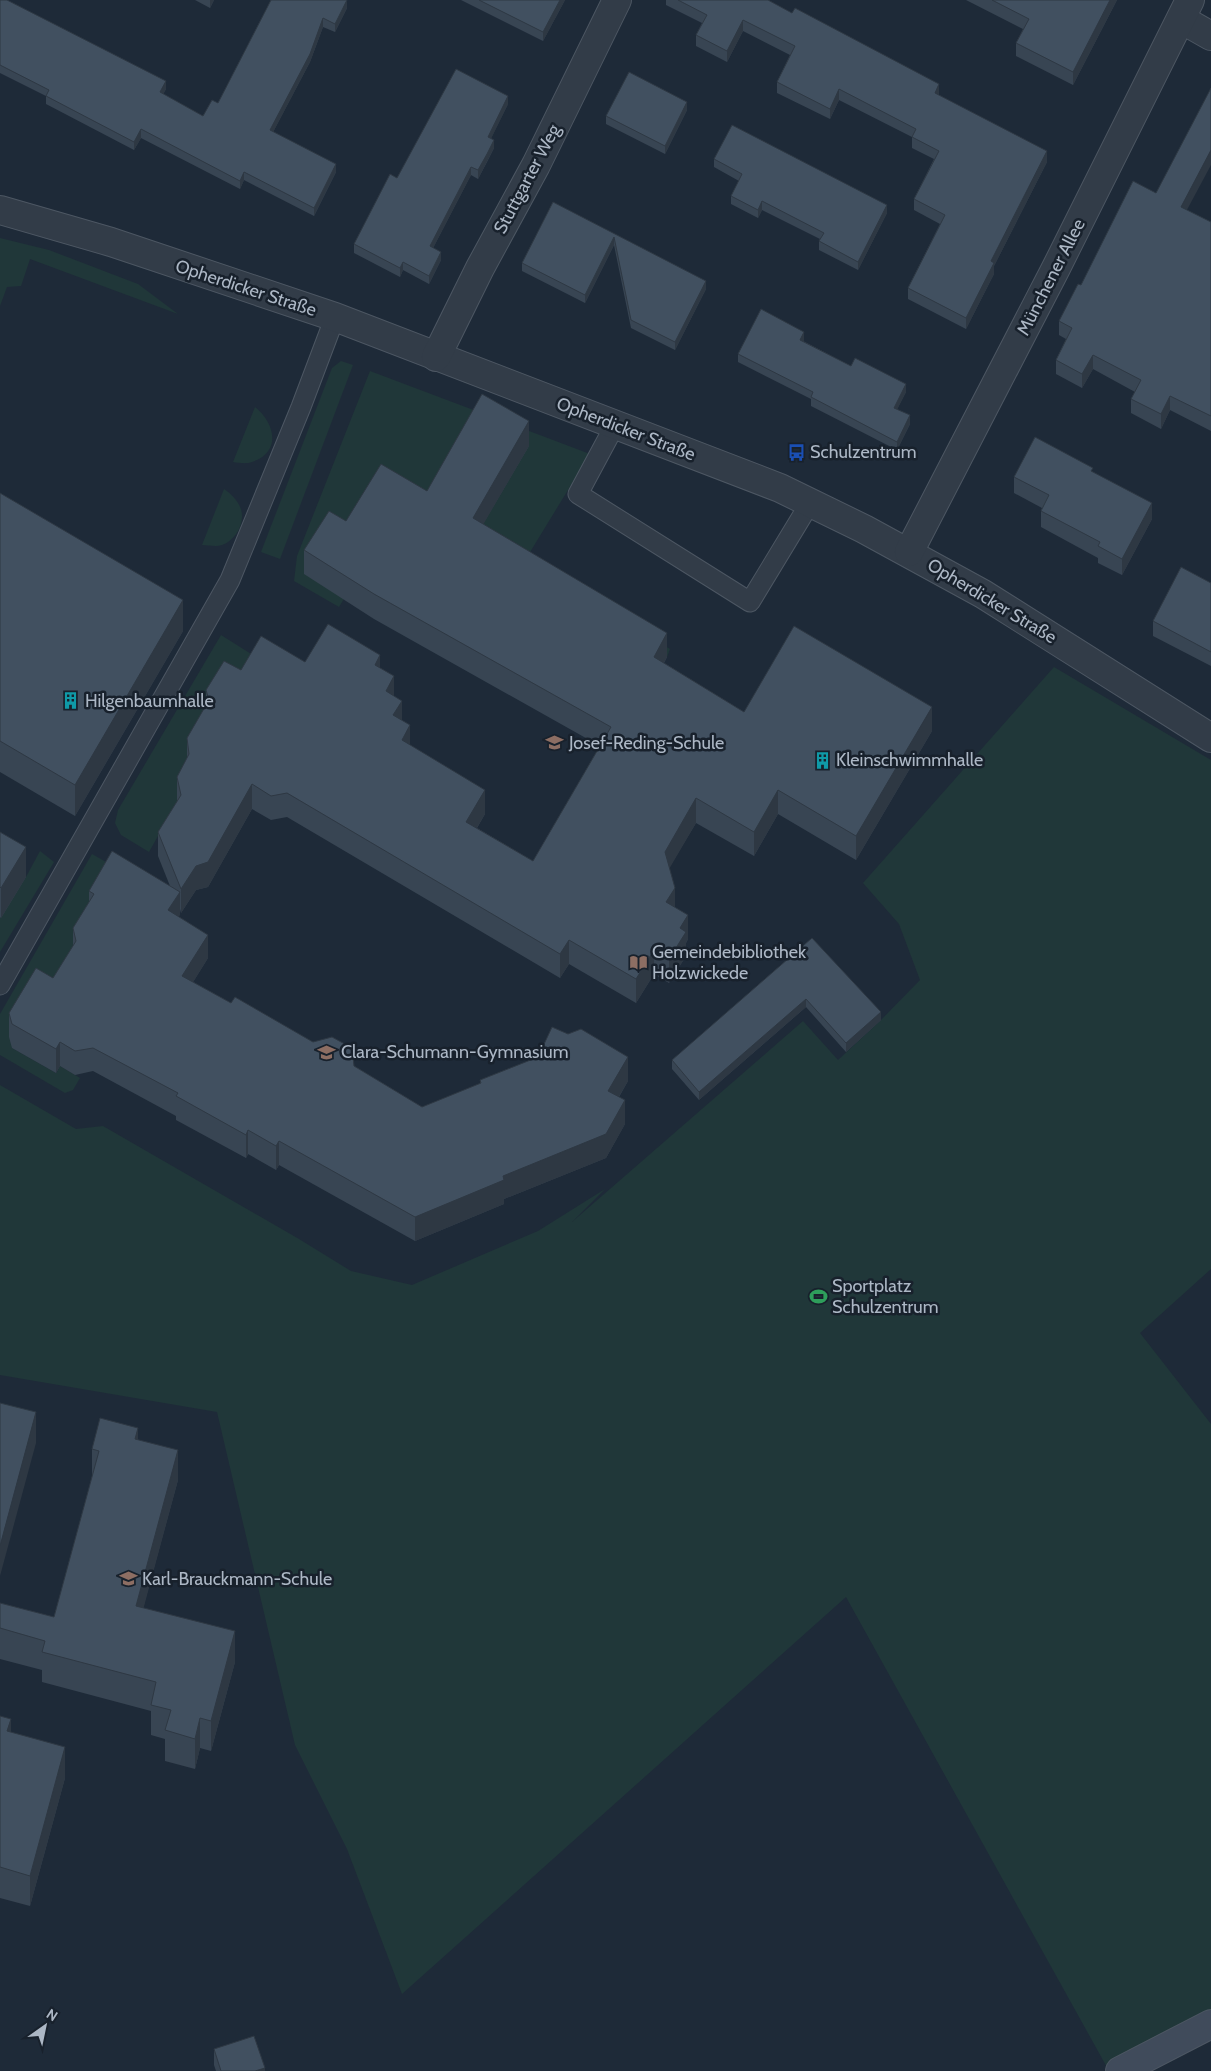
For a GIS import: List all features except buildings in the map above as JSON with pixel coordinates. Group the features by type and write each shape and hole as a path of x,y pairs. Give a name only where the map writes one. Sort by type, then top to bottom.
{"street":[{"name":"Stuttgarter Weg","path":"436,357 480,268 536,165 617,0"},
{"path":"1186,10 1211,36"},
{"name":"Münchener Allee","path":"909,552 1034,312 1186,10"},
{"name":"Opherdicker Straße","path":"0,210 111,242 335,318 780,488 909,552 983,594 1211,738"},
{"path":"1120,2071 1211,2024"}],"lane":[{"path":"0,985 230,580 301,407 335,318"},
{"path":"615,425 578,494 750,602 810,503"}],"green space":[{"path":"0,238 49,250 138,284 178,314 30,259 21,286 7,287 0,306"},
{"path":"341,361 353,365 280,559 261,552 332,368"},
{"path":"370,371 590,454 524,562 670,649 667,657 382,488 345,597 339,607 294,581 297,556"},
{"path":"255,407 262,414 271,429 271,444 268,451 262,457 252,462 233,462"},
{"path":"224,489 235,499 241,509 242,521 240,527 233,538 222,545 202,545"},
{"path":"221,635 261,660 179,810 167,841 158,836 149,852 121,835 115,823 118,810"},
{"path":"1054,667 1211,760 1211,1269 1140,1333 1211,1424 1211,2021 1109,2071 846,1597 402,1994 347,1849 295,1745 217,1412 0,1375 0,1085 76,1129 103,1126 351,1271 412,1285 538,1231 605,1189 572,1222 803,1021 838,1060 920,980 899,924 863,883"},
{"path":"40,851 54,862 0,952 0,917 26,877"},
{"path":"92,854 148,886 94,918 12,1048 56,1073 60,1066 80,1078 73,1090 65,1093 0,1055 0,1014"}],"place":[{"name":"Schulzentrum","path":"796,452"},
{"name":"Hilgenbaumhalle","path":"71,701"},
{"name":"Josef-Reding-Schule","path":"555,743"},
{"name":"Kleinschwimmhalle","path":"822,760"},
{"name":"Gemeindebibliothek Holzwickede","path":"638,962"},
{"name":"Clara-Schumann-Gymnasium","path":"327,1052"},
{"name":"Sportplatz Schulzentrum","path":"818,1296"},
{"name":"Karl-Brauckmann-Schule","path":"128,1579"}]}
